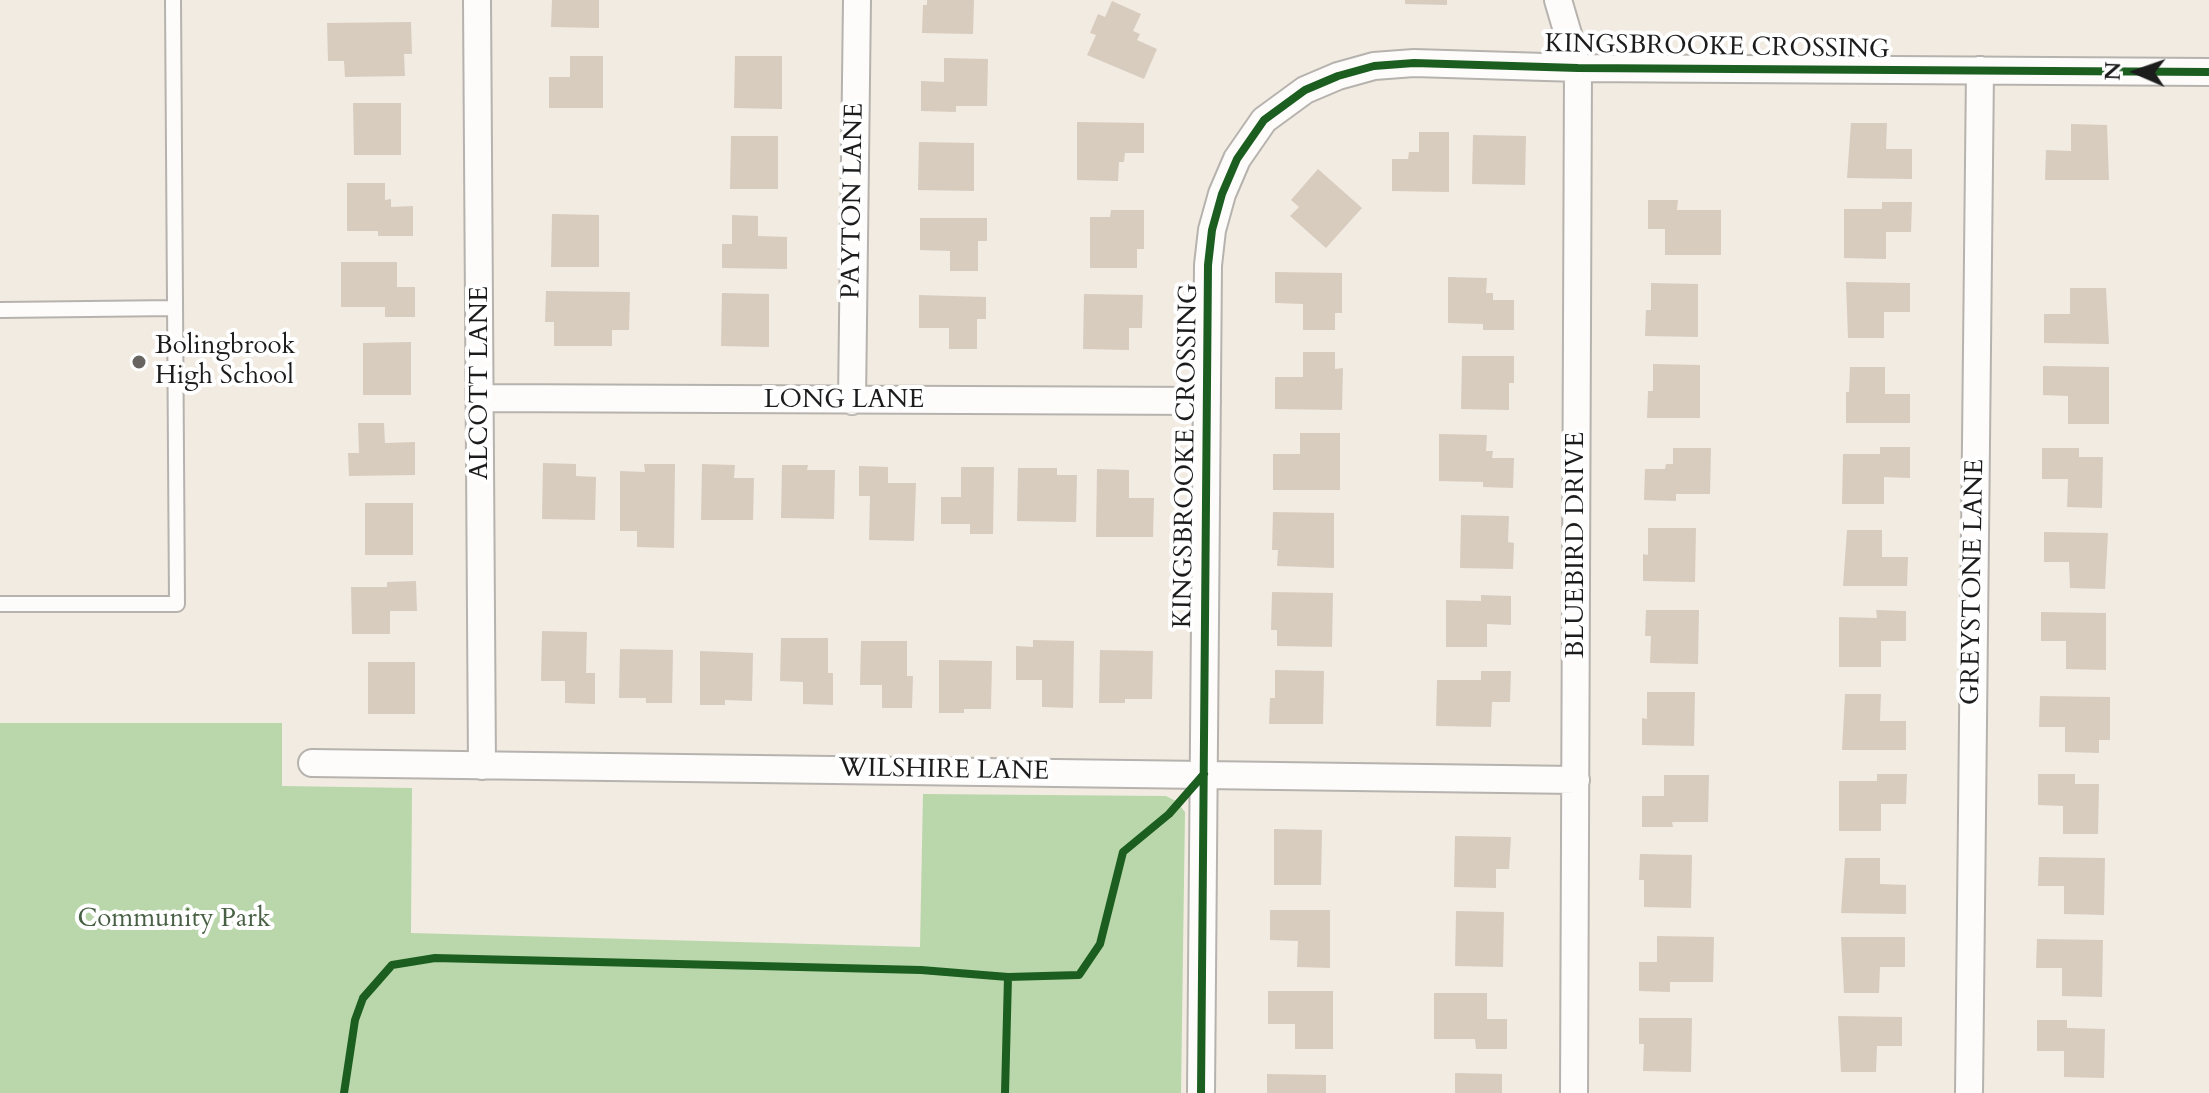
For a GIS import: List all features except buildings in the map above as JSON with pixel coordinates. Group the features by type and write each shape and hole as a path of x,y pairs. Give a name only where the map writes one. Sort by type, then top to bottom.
{"street":[{"name":"ALCOTT LANE","path":"477,0 482,766"},
{"name":"PAYTON LANE","path":"852,401 857,0"},
{"name":"BLUEBIRD DRIVE","path":"1558,0 1578,68 1574,1093"},
{"name":"KINGSBROOKE CROSSING","path":"1201,1093 1208,265 1212,230 1222,194 1237,159 1264,120 1305,90 1338,76 1374,66 1414,63 1578,68 2209,72"},
{"name":"GREYSTONE LANE","path":"1969,1093 1980,70"},
{"name":"LONG LANE","path":"481,398 1207,401"},
{"name":"WILSHIRE LANE","path":"312,763 1576,780"}],"lane":[{"path":"0,604 177,604 173,0"},
{"path":"0,310 175,308"}],"green space":[{"name":"Community Park","path":"0,723 282,723 282,786 412,788 411,933 920,947 923,794 1166,796 1176,801 1185,812 1181,1093 0,1093"}],"cycle path":[{"path":"1201,1093 1208,265 1212,230 1222,194 1237,159 1264,120 1305,90 1338,76 1374,66 1414,63 1578,68 2209,72"},
{"path":"344,1093 355,1020 363,998 392,965 435,958 921,970 1008,977 1079,975 1100,944 1123,852 1169,814 1204,774"},
{"path":"1005,1093 1008,977"}],"place":[{"name":"Bolingbrook High School","path":"139,362"}]}
